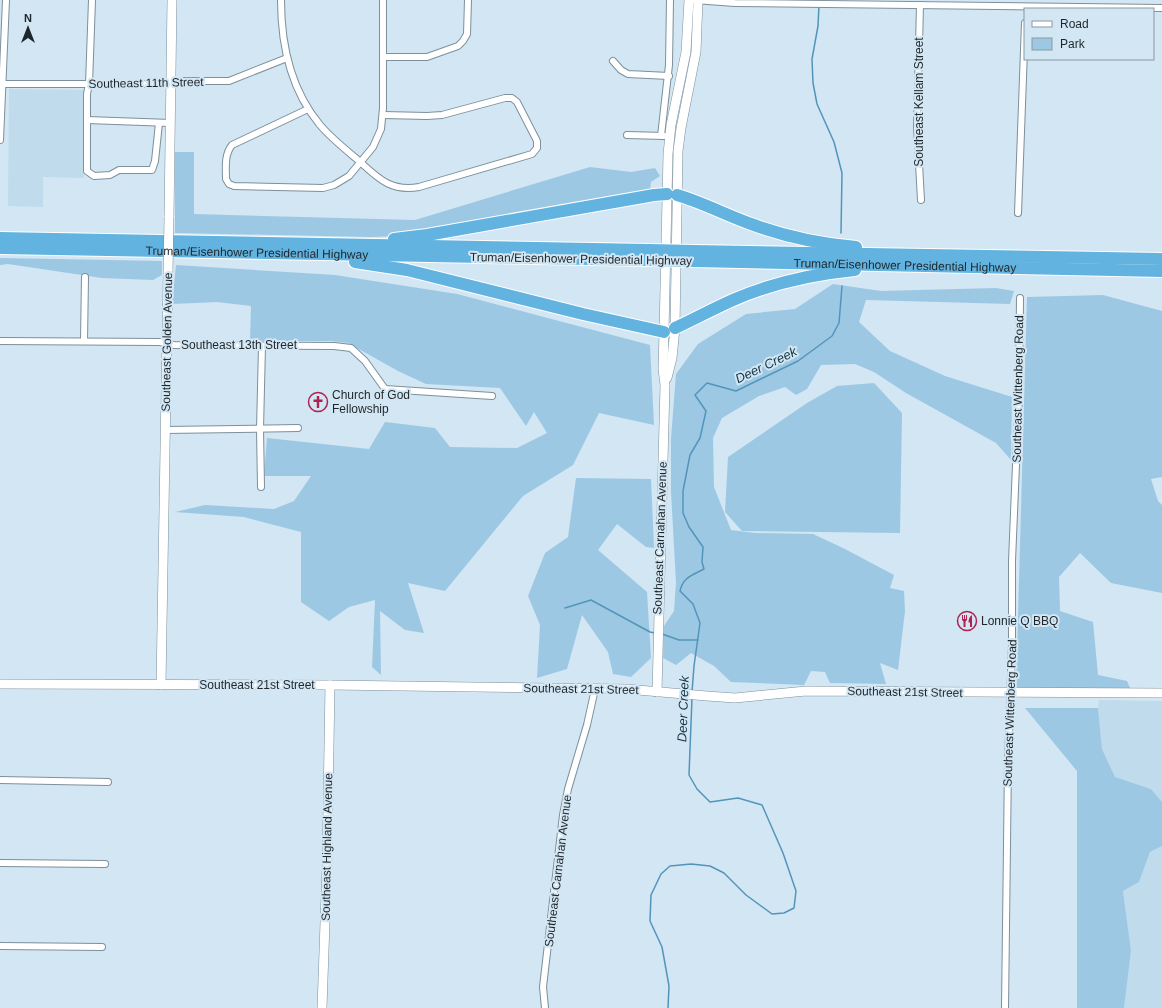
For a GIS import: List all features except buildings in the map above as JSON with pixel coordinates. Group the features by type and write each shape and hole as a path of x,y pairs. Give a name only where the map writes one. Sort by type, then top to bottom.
{"highway":[{"path":"318,244 357,240 391,240 427,235 654,195 672,194 702,203 767,230 810,241 850,246 910,250 951,256"},
{"name":"Truman/Eisenhower Presidential Highway","path":"0,237 22,239 318,244 921,265 1162,270"},
{"name":"Truman/Eisenhower Presidential Highway","path":"0,248 254,253 648,255"},
{"path":"254,253 301,259 364,263 407,270 583,314 669,330 734,300 785,282 818,275 849,271 921,265"},
{"name":"Truman/Eisenhower Presidential Highway","path":"693,256 951,256 1162,259"}],"street":[{"path":"0,140 1,84 6,0"},
{"path":"92,0 89,84 87,94 87,171 94,176 110,175 119,170 152,170 155,161 159,123"},
{"name":"Southeast Golden Avenue","path":"161,685 172,0"},
{"path":"281,0 282,29 287,58 295,82 308,109 330,135 385,184 399,188 412,189 532,154 537,148 537,141 517,102 512,98 505,98 442,115 383,115"},
{"path":"308,109 232,146 226,157 226,179 228,182 234,186 323,188 349,176 361,162 373,147 377,139 383,115 383,0"},
{"path":"383,57 427,57 458,46 463,41 466,34 468,0"},
{"path":"670,0 665,136 672,194"},
{"path":"665,136 686,52 690,0 735,3 1026,8 1162,8"},
{"path":"672,194 679,140 696,52 698,0"},
{"name":"Southeast Kellam Street","path":"920,5 917,126 920,200"},
{"path":"1018,213 1024,50"},
{"name":"Southeast 11th Street","path":"1,84 163,84 181,81 229,81 287,58"},
{"path":"613,61 621,70 628,74 668,76"},
{"path":"87,120 171,123"},
{"path":"627,135 665,136"},
{"name":"Southeast Carnahan Avenue","path":"657,692 665,385 672,358 669,330 672,194"},
{"path":"84,341 85,277"},
{"name":"Southeast Wittenberg Road","path":"1005,1008 1012,645 1012,561 1019,393 1020,298"},
{"name":"Southeast 13th Street","path":"0,341 160,342 174,345 334,346 351,348 365,361 385,389 492,396"},
{"path":"261,487 260,429 262,346"},
{"path":"165,430 298,428"},
{"name":"Southeast 21st Street","path":"0,684 330,685 595,689 735,698 806,691 1162,693"},
{"name":"Southeast Highland Avenue","path":"322,1008 327,866 330,685"},
{"name":"Southeast Carnahan Avenue","path":"545,1008 543,987 563,815 568,790 588,725 595,689"},
{"path":"0,780 108,782"},
{"path":"0,862 105,864"},
{"path":"0,946 102,947"}],"shaded area":[{"path":"9,89 84,90 84,178 43,177 43,207 8,206"},
{"path":"1099,700 1162,701 1162,802 1151,789 1115,777 1102,749 1098,708"},
{"path":"1162,846 1162,1008 1124,1008 1131,951 1123,891 1139,882 1150,852"}],"green space":[{"path":"175,152 194,152 194,214 415,220 590,167 631,172 655,168 660,176 651,182 650,191 399,236 371,237 175,233"},
{"path":"0,258 162,261 162,275 153,280 102,278 8,264 0,265"},
{"path":"176,265 335,275 457,294 650,345 654,425 599,413 573,465 523,496 445,591 408,583 424,633 405,630 380,611 381,675 372,667 375,600 349,607 329,621 301,602 301,532 244,517 175,512 205,505 274,509 294,501 311,476 264,476 267,438 369,449 385,422 435,428 450,447 517,448 547,433 534,412 526,426 500,388 426,384 398,371 348,343 330,341 250,341 251,306 217,302 172,304"},
{"path":"833,284 881,291 996,288 1014,291 1010,304 866,300 859,322 890,351 945,376 1012,397 1011,460 996,443 906,393 874,372 855,364 821,365 807,389 796,395 785,387 759,396 722,418 713,438 714,487 731,530 755,533 813,534 894,575 890,588 904,591 905,611 898,670 880,663 886,684 830,683 825,672 811,671 804,685 731,682 714,666 691,653 676,665 663,658 664,626 674,611 676,582 671,492 671,439 676,374 698,344 746,314 795,309"},
{"path":"1103,295 1162,311 1162,477 1151,479 1158,501 1162,505 1162,593 1111,583 1080,553 1059,577 1060,611 1093,622 1098,675 1127,681 1130,688 1016,688 1027,297"},
{"path":"874,383 902,413 900,533 742,531 725,512 728,457 807,403 837,386"},
{"path":"576,478 651,479 654,548 646,547 617,524 598,550 647,592 651,658 631,677 613,674 608,652 582,615 567,669 537,678 540,625 528,596 545,553 568,537"},
{"path":"1025,708 1098,708 1102,749 1115,777 1151,789 1162,802 1162,846 1150,852 1139,882 1123,891 1131,951 1124,1008 1077,1008 1077,771"}],"waterway":[{"name":"Deer Creek","path":"819,5 818,26 812,59 813,83 817,104 834,142 842,173 841,233"},
{"name":"Deer Creek","path":"692,692 700,623 693,604 680,591 681,586 686,579 704,569 702,562 703,547 689,527 683,513 683,491 690,455 700,438 706,411 695,395 707,383 736,391 798,361 832,336 839,323 842,286"},
{"path":"565,608 591,600 650,632 655,633"},
{"path":"662,634 679,640 698,640"},
{"name":"Deer Creek","path":"668,1008 669,986 662,947 650,921 651,895 661,874 670,866 691,864 710,866 724,873 746,895 772,914 784,913 794,908 796,891 783,853 762,805 738,798 710,802 697,789 689,775 692,698"}],"place":[{"name":"Church of God Fellowship","path":"318,402"},
{"name":"Lonnie Q BBQ","path":"967,621"}]}
